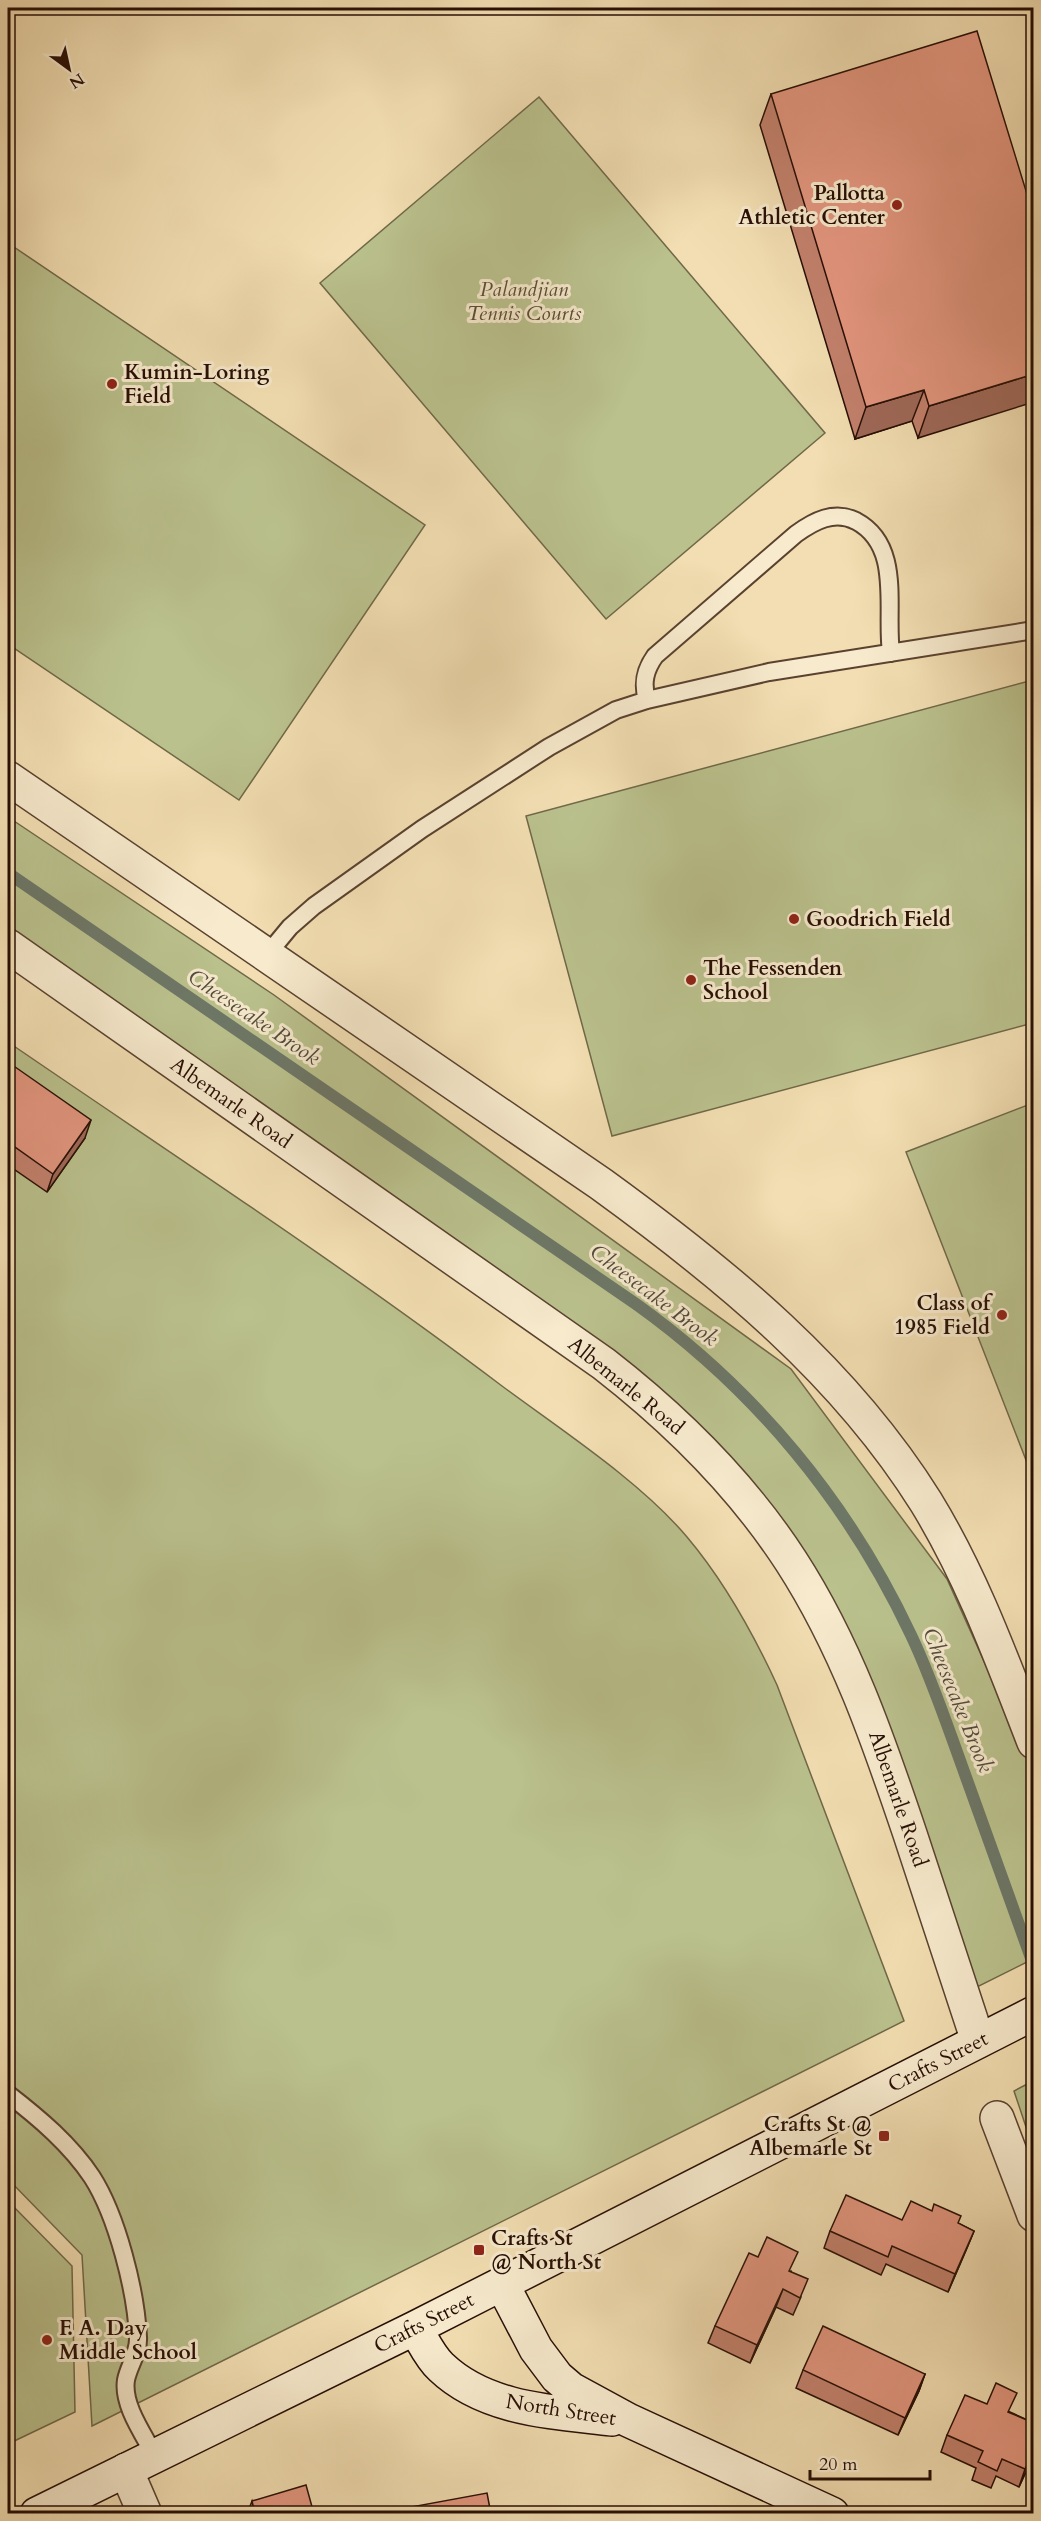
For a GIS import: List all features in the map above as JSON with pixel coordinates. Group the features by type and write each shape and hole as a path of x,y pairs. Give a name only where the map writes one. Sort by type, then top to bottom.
{"street":[{"path":"8,778 620,1197 722,1275 806,1352 872,1426 926,1503 970,1584 1034,1742"},
{"name":"Albemarle Road","path":"8,946 604,1364 673,1422 734,1486 790,1559 849,1666 881,1748 978,2041"},
{"name":"Crafts Street","path":"37,2514 415,2328 1034,2013"},
{"path":"997,2118 1034,2215"},
{"name":"North Street","path":"502,2284 527,2335 557,2377 588,2399 789,2505 832,2514"},
{"name":"North Street","path":"415,2328 440,2366 455,2379 498,2401 543,2411 628,2421"},
{"path":"140,2463 145,2514"}],"lane":[{"path":"647,699 644,691 646,672 656,657 796,534 816,521 827,518 847,518 856,522 873,534 884,551 889,578 888,622 891,653"},
{"path":"266,956 290,927 314,906 443,815 577,730 616,710 647,699 769,672 1034,630"},
{"path":"8,2094 66,2145 92,2176 115,2229 135,2307 139,2342 126,2378 127,2397 140,2463"}],"green space":[{"name":"Palandjian Tennis Courts","path":"539,97 825,433 606,619 320,283"},
{"name":"Kumin-Loring Field","path":"8,243 425,525 239,800 8,644"},
{"name":"Goodrich Field","path":"1033,680 1033,1023 612,1136 526,816"},
{"path":"8,817 274,995 791,1369 947,1579 1033,1770 1033,1959 963,1994 803,1581 650,1401 8,948"},
{"path":"8,1042 319,1254 442,1341 574,1438 623,1476 668,1516 714,1572 737,1608 777,1685 904,2021 92,2426 82,2255 8,2179"},
{"name":"Class of 1985 Field","path":"1033,1103 1033,1478 906,1152"},
{"path":"1033,2081 1033,2148 1014,2091"},
{"name":"F. A. Day Middle School","path":"8,2201 72,2266 75,2412 8,2444"}],"building":[{"name":"Pallotta Athletic Center","path":"977,31 1034,217 1034,374 929,406 924,390 866,407 771,94"},
{"path":"8,1062 91,1120 53,1174 8,1142"},
{"path":"846,2195 902,2220 911,2201 932,2211 934,2204 961,2216 958,2223 974,2231 955,2274 892,2246 888,2257 830,2231"},
{"path":"767,2237 798,2252 789,2271 808,2279 800,2298 783,2289 757,2345 715,2326 749,2253 758,2257"},
{"path":"823,2326 925,2374 905,2418 803,2370"},
{"path":"996,2383 1017,2393 1008,2412 1034,2423 1034,2451 1025,2469 1002,2459 997,2471 978,2462 983,2451 947,2435 965,2395 987,2404"},
{"path":"306,2485 314,2514 255,2514 252,2501"},
{"path":"487,2493 491,2514 412,2514 411,2507"}],"waterway":[{"name":"Cheesecake Brook","path":"8,873 636,1304 679,1337 759,1411 795,1452 859,1540 911,1635 938,1700 1031,1958"}],"place":[{"name":"Pallotta Athletic Center","path":"897,205"},
{"name":"Kumin-Loring Field","path":"112,384"},
{"name":"Goodrich Field","path":"794,919"},
{"name":"The Fessenden School","path":"691,980"},
{"name":"Class of 1985 Field","path":"1002,1315"},
{"name":"Crafts St @ Albemarle St","path":"884,2136"},
{"name":"Crafts St @ North St","path":"479,2250"},
{"name":"F. A. Day Middle School","path":"47,2340"}]}
